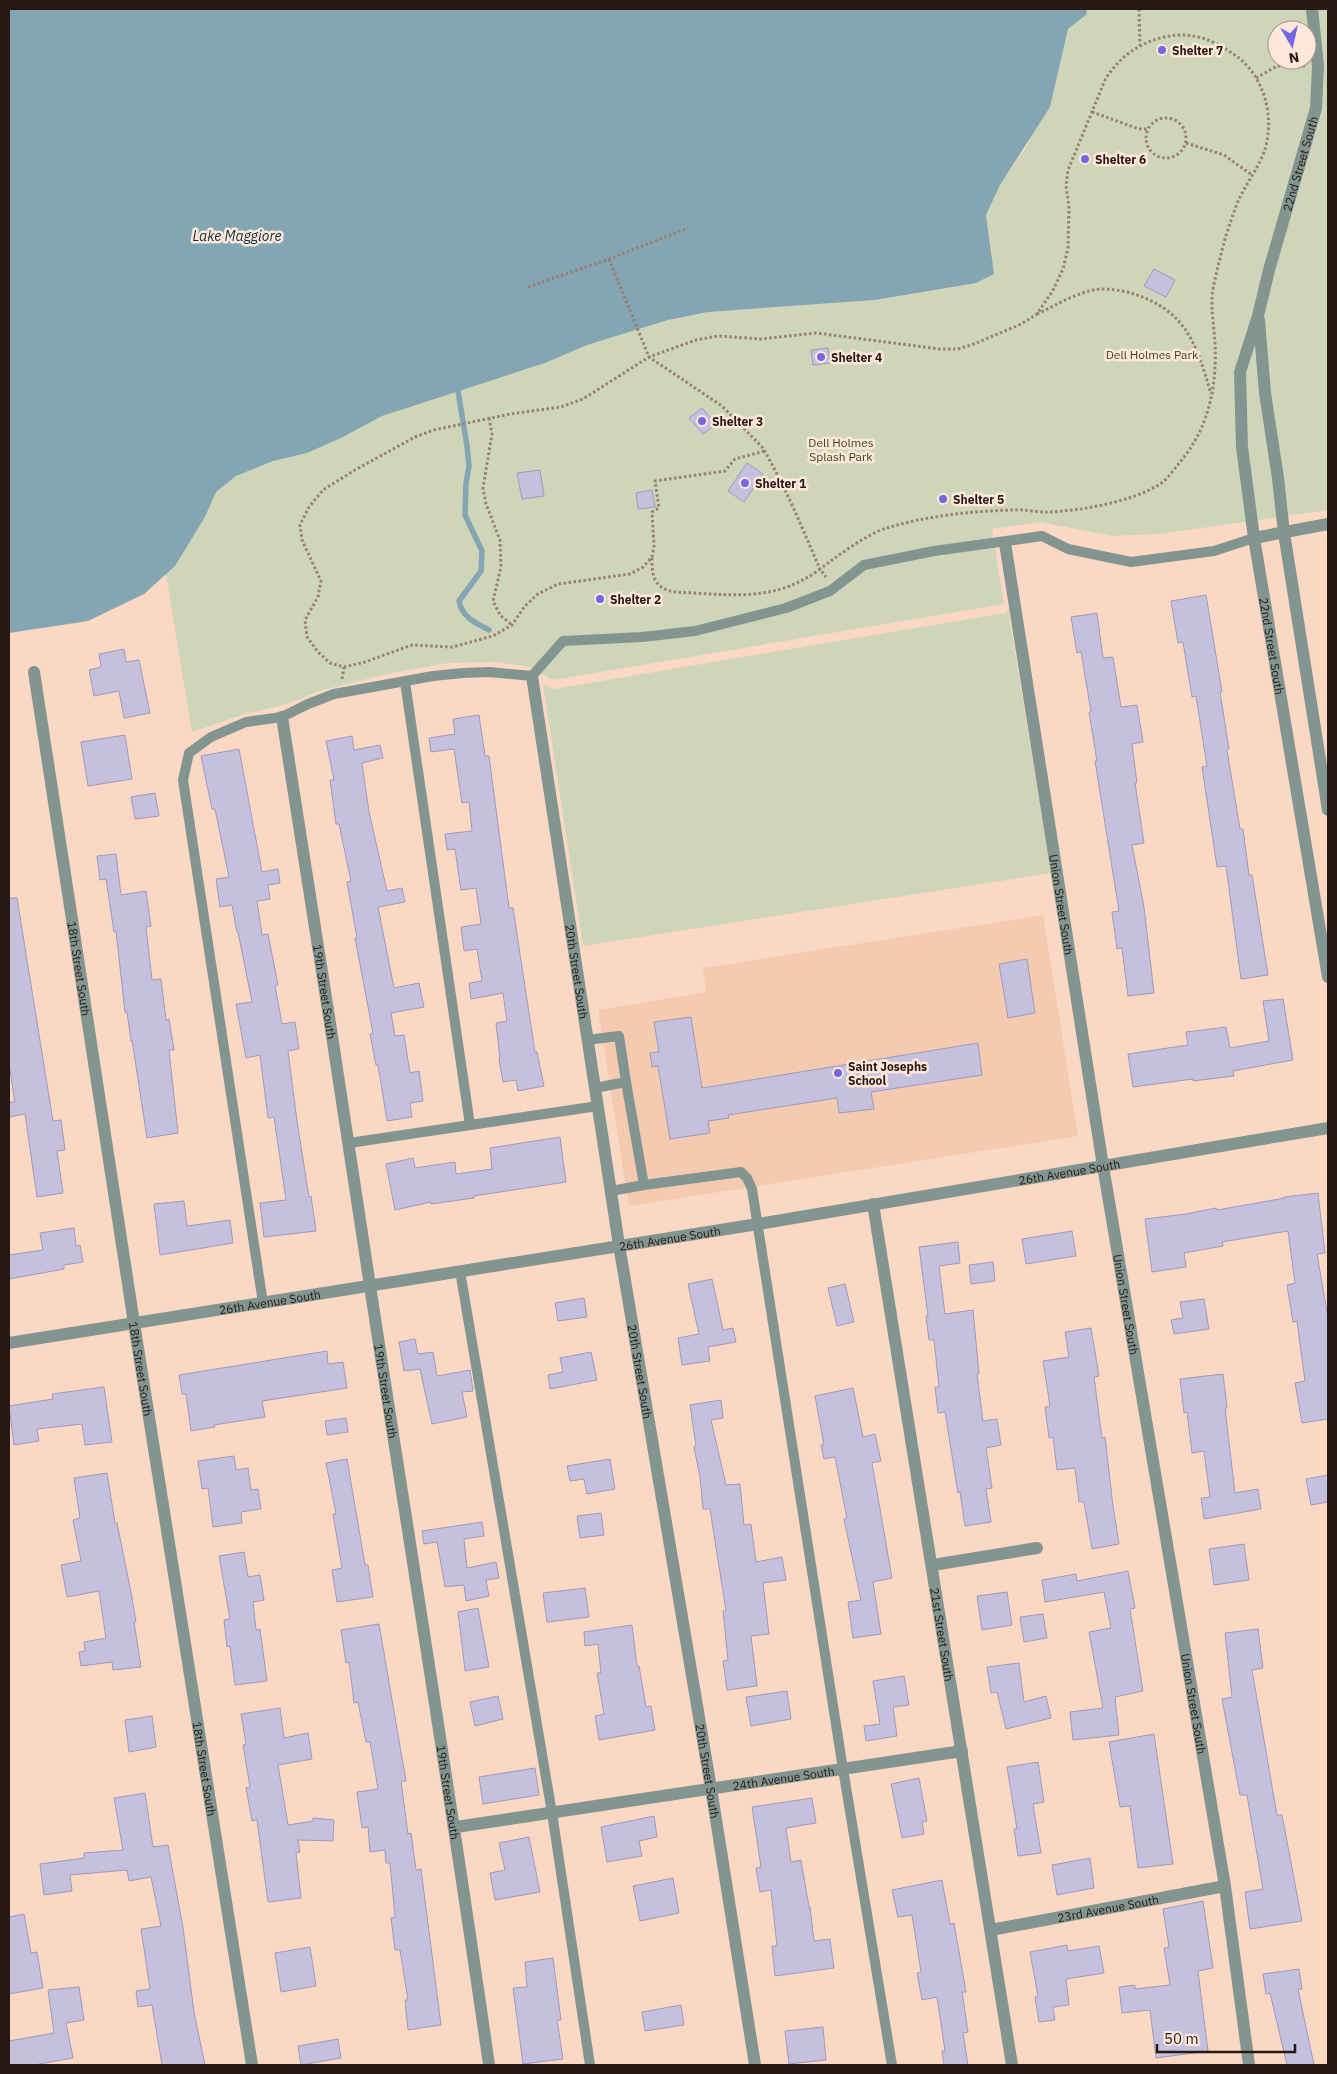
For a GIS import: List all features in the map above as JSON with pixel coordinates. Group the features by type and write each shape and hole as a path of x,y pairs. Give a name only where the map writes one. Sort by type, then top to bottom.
{"street":[{"name":"22nd Street South","path":"1312,12 1318,66 1316,108 1269,270 1258,316 1240,372 1242,447 1254,538 1324,912 1328,977"},
{"name":"22nd Street South","path":"1258,316 1265,393 1284,533 1328,810"},
{"path":"1254,538 1328,524"},
{"name":"Union Street South","path":"1005,543 1103,1166 1224,1886 1249,2065"},
{"name":"18th Street South","path":"34,672 134,1323 252,2065"},
{"name":"20th Street South","path":"532,676 610,1191 711,1788 755,2065"},
{"name":"19th Street South","path":"282,717 456,1827 489,2065"},
{"name":"26th Avenue South","path":"9,1344 758,1224 1328,1128"},
{"name":"21st Street South","path":"873,1204 933,1565 1012,2065"},
{"path":"933,1565 1037,1548"},
{"name":"24th Avenue South","path":"456,1827 962,1750"},
{"name":"23rd Avenue South","path":"991,1930 1224,1886"}],"lane":[{"path":"263,1303 183,780 189,753 210,737 246,722 282,717 334,694 432,676 463,673 490,672 532,676 563,641 695,632 786,608 830,591 864,565 934,551 1005,543 1042,536 1068,549 1131,562 1214,552 1254,538"},
{"path":"405,682 470,1126"},
{"path":"587,1040 619,1036 644,1185"},
{"path":"595,1088 626,1082"},
{"path":"349,1143 598,1106"},
{"path":"610,1191 741,1172 747,1178 752,1189 842,1768 892,2065"},
{"path":"460,1271 552,1813 590,2065"}],"path":[{"path":"1139,9 1140,46"},
{"path":"765,452 735,459 726,471 655,481 659,508 652,512 654,546 652,570 656,583 668,592 726,596 757,595 787,588 807,579 884,528 995,511 1046,512 1078,509 1108,504 1138,494 1162,483 1183,459 1199,435 1210,409 1215,372 1212,297 1222,247 1240,195 1264,151 1268,134 1267,104 1263,90 1243,61 1229,50 1214,42 1198,37 1181,35 1165,37 1140,46 1125,55 1113,67 1104,80 1068,170 1066,186 1070,226 1068,248 1063,269 1052,292 1036,315"},
{"path":"1256,78 1277,66 1318,66"},
{"path":"1092,112 1139,129 1148,129"},
{"path":"1172,118 1182,125 1187,137 1186,144 1179,154 1173,157 1160,157 1154,154 1146,143 1148,129 1158,119 1172,118"},
{"path":"1186,144 1224,155 1252,175"},
{"path":"528,287 609,259 688,228"},
{"path":"609,259 649,357 722,406 747,430 765,452 776,471 820,569"},
{"path":"652,557 643,567 630,574 558,584 538,594 525,606 512,624 492,636 472,643 452,647 412,645 365,662 344,667 330,663 318,652 307,637 305,620 318,597 321,581 302,540 300,525 309,507 323,490 415,437 434,430 489,418 561,407 583,399 649,357 696,340 718,336 761,339 816,333 940,349 958,349 1019,325 1036,315 1091,290 1124,291 1150,300 1171,312 1198,350 1211,397"},
{"path":"489,418 492,434 484,471 483,488 486,504 500,540 501,566 493,601 500,615 512,624"}],"shaded area":[{"name":"Saint Josephs School","path":"1043,915 1078,1136 629,1206 598,1010 706,992 703,968"}],"green space":[{"name":"Dell Holmes Park","path":"1086,9 1328,9 1328,510 1159,534 1113,536 1039,522 992,529 1004,604 553,680 530,667 495,662 448,663 387,674 319,691 284,705 248,713 192,732 166,574 175,566 205,517 216,492 236,476 273,461 307,453 341,438 382,416 545,363 587,345 668,320 708,312 875,300 976,283 992,253 986,215 1000,185 1027,146 1061,58 1068,28 1087,14"},
{"path":"1008,609 1051,873 583,946 543,684 554,689 1005,613"}],"water":[{"name":"Lake Maggiore","path":"9,9 1086,9 1087,14 1068,29 1050,107 1000,185 986,215 994,274 976,283 875,300 708,312 668,320 587,345 545,363 382,416 341,438 307,453 273,461 236,476 216,492 205,517 175,566 144,594 88,621 9,633"}],"building":[{"path":"1154,269 1175,280 1166,297 1144,286"},
{"name":"Shelter 4","path":"828,348 830,363 813,365 811,350"},
{"name":"Shelter 3","path":"702,408 716,424 703,434 689,418"},
{"name":"Shelter 1","path":"747,463 763,474 744,502 728,491"},
{"path":"540,470 544,496 522,499 517,473"},
{"path":"652,490 655,507 638,509 636,493"},
{"path":"1206,595 1222,692 1220,692 1229,749 1227,750 1240,829 1243,829 1249,875 1252,875 1268,975 1241,979 1226,866 1217,867 1202,767 1207,766 1196,696 1192,697 1183,642 1178,643 1171,601"},
{"path":"1097,613 1103,658 1113,657 1121,707 1137,705 1143,742 1132,744 1137,783 1135,783 1144,843 1132,845 1144,907 1154,993 1128,996 1122,948 1117,949 1112,912 1119,911 1095,761 1097,761 1089,712 1091,712 1081,652 1077,653 1071,617"},
{"path":"124,649 126,662 139,660 150,713 124,718 119,691 94,696 89,670 101,667 99,654"},
{"path":"479,715 485,756 489,756 509,908 513,908 535,1052 537,1052 544,1086 518,1091 516,1080 503,1082 499,1059 496,1023 507,1021 503,993 471,999 469,983 482,981 477,949 464,951 461,927 481,924 476,888 461,890 455,849 447,850 445,834 472,831 469,802 462,803 454,749 431,752 429,738 455,734 453,719"},
{"path":"125,735 132,779 88,786 81,742"},
{"path":"352,736 354,750 380,745 383,758 362,763 369,812 387,891 402,888 405,902 378,907 394,988 419,983 424,1007 391,1013 395,1036 404,1035 410,1073 419,1071 423,1101 410,1103 412,1117 387,1121 378,1065 376,1065 370,1034 373,1033 355,938 357,938 347,882 351,881 339,824 336,824 330,780 334,780 326,741"},
{"path":"239,749 262,872 278,869 280,883 268,885 270,899 257,901 262,935 268,934 278,985 275,986 282,1024 295,1022 299,1049 288,1051 297,1121 316,1231 264,1237 260,1203 286,1200 274,1117 268,1118 260,1055 246,1058 236,1004 252,1002 232,905 220,907 216,879 229,877 215,809 212,809 201,756"},
{"path":"155,793 159,816 135,819 131,797"},
{"path":"116,854 121,895 146,891 151,926 146,927 152,980 161,979 166,1020 169,1019 174,1050 169,1050 178,1133 147,1138 132,1040 127,1012 125,1012 116,931 114,932 106,879 100,880 97,856"},
{"path":"9,898 17,898 53,1121 61,1120 65,1150 57,1151 63,1193 37,1197 25,1114 9,1117 9,1102 15,1102 9,1064"},
{"path":"1027,959 1035,1013 1008,1018 999,964"},
{"path":"1283,999 1293,1060 1233,1071 1234,1076 1133,1087 1128,1054 1188,1045 1186,1032 1226,1027 1230,1048 1269,1041 1263,1001"},
{"path":"691,1017 702,1088 978,1043 982,1075 871,1092 874,1109 839,1113 837,1098 728,1115 729,1118 708,1121 710,1133 670,1139 658,1066 652,1067 650,1053 659,1052 654,1022"},
{"path":"560,1137 566,1182 474,1196 474,1198 431,1204 431,1202 395,1210 386,1164 413,1158 415,1168 455,1162 456,1174 492,1169 490,1148"},
{"path":"1318,1193 1325,1253 1317,1254 1328,1318 1328,1419 1302,1423 1295,1383 1305,1381 1297,1321 1293,1322 1287,1285 1295,1283 1288,1231 1222,1242 1223,1246 1184,1253 1186,1267 1152,1272 1145,1219 1216,1208 1217,1210 1284,1197"},
{"path":"184,1201 187,1226 230,1220 233,1243 160,1255 154,1204"},
{"path":"74,1228 76,1246 80,1245 83,1262 64,1265 64,1269 9,1279 9,1255 43,1250 40,1233"},
{"path":"1072,1231 1076,1256 1026,1264 1022,1239"},
{"path":"958,1242 960,1263 939,1266 945,1314 973,1310 979,1374 977,1374 983,1421 997,1419 1001,1445 986,1448 992,1488 986,1489 991,1522 965,1526 945,1412 938,1413 935,1387 939,1387 934,1340 929,1340 926,1316 928,1316 919,1247"},
{"path":"993,1262 995,1281 971,1284 969,1265"},
{"path":"712,1279 723,1330 733,1328 736,1342 708,1347 710,1361 682,1365 678,1338 699,1334 688,1284"},
{"path":"845,1284 854,1322 837,1326 828,1288"},
{"path":"584,1298 587,1317 558,1321 555,1303"},
{"path":"1204,1299 1209,1329 1174,1334 1171,1320 1183,1318 1180,1302"},
{"path":"1091,1328 1099,1376 1094,1377 1102,1438 1105,1437 1119,1544 1092,1549 1084,1502 1079,1502 1075,1468 1057,1470 1053,1437 1049,1438 1045,1407 1050,1406 1043,1361 1069,1357 1065,1332"},
{"path":"415,1339 418,1354 433,1352 437,1376 470,1370 473,1391 462,1392 467,1417 432,1424 420,1369 404,1371 399,1342"},
{"path":"327,1351 328,1364 343,1362 347,1388 262,1401 265,1417 214,1425 215,1427 191,1431 186,1394 182,1394 179,1375"},
{"path":"591,1352 597,1380 550,1389 548,1375 563,1372 560,1358"},
{"path":"1223,1374 1235,1493 1258,1489 1261,1509 1204,1519 1201,1498 1210,1497 1204,1451 1192,1453 1187,1412 1184,1413 1180,1379"},
{"path":"104,1387 112,1442 85,1445 82,1424 37,1429 39,1441 14,1445 9,1406 53,1399 52,1394"},
{"path":"853,1388 863,1437 875,1434 881,1461 872,1463 892,1578 873,1582 881,1634 853,1638 848,1602 861,1600 844,1519 847,1518 835,1457 824,1459 821,1445 824,1445 815,1396"},
{"path":"721,1400 723,1418 711,1420 726,1485 740,1484 744,1525 751,1524 756,1562 782,1557 786,1580 763,1583 769,1634 751,1636 757,1686 727,1690 723,1661 728,1660 723,1611 726,1611 710,1509 703,1509 690,1405"},
{"path":"346,1418 348,1432 327,1435 325,1421"},
{"path":"234,1456 236,1470 248,1468 251,1490 258,1489 261,1509 241,1512 242,1523 213,1527 208,1488 202,1489 198,1461"},
{"path":"347,1459 365,1565 368,1565 373,1597 337,1602 332,1570 342,1568 333,1514 336,1514 326,1463"},
{"path":"610,1459 615,1489 587,1494 584,1479 570,1481 567,1466"},
{"path":"107,1473 115,1523 117,1523 131,1592 141,1667 113,1670 112,1662 81,1666 79,1652 85,1651 84,1642 106,1638 99,1591 67,1597 61,1565 81,1561 73,1520 80,1518 74,1478"},
{"path":"1328,1475 1328,1502 1311,1505 1306,1479"},
{"path":"601,1513 604,1535 580,1538 577,1516"},
{"path":"482,1522 484,1536 464,1539 467,1568 496,1562 499,1578 486,1580 489,1596 466,1601 464,1585 445,1587 437,1542 424,1544 422,1531"},
{"path":"1244,1544 1249,1580 1214,1585 1209,1549"},
{"path":"244,1552 248,1577 260,1575 264,1600 253,1602 256,1630 260,1629 267,1681 235,1685 230,1646 227,1647 224,1620 230,1619 219,1556"},
{"path":"1128,1571 1135,1608 1130,1609 1143,1691 1115,1697 1119,1735 1073,1740 1070,1712 1103,1708 1089,1632 1111,1628 1104,1592 1045,1602 1042,1580 1076,1574 1077,1581"},
{"path":"585,1588 589,1617 547,1622 543,1593"},
{"path":"1007,1592 1012,1625 982,1630 977,1596"},
{"path":"478,1608 489,1667 465,1671 458,1612"},
{"path":"1043,1614 1047,1638 1024,1642 1020,1617"},
{"path":"379,1624 406,1781 401,1781 408,1834 411,1833 416,1870 421,1869 441,2025 408,2030 405,2000 408,2000 400,1950 395,1950 391,1918 395,1917 390,1863 386,1863 385,1850 370,1852 368,1827 362,1828 357,1792 378,1789 370,1742 366,1742 358,1702 354,1703 349,1662 346,1663 341,1630"},
{"path":"632,1625 637,1666 639,1666 646,1707 651,1706 655,1730 599,1740 595,1716 604,1714 597,1673 601,1673 598,1644 585,1646 584,1632"},
{"path":"1258,1629 1263,1668 1252,1670 1277,1815 1282,1815 1302,1921 1250,1929 1245,1892 1263,1889 1247,1795 1240,1795 1222,1699 1232,1697 1225,1633"},
{"path":"1019,1663 1024,1702 1046,1696 1051,1718 1006,1729 997,1692 991,1693 987,1667"},
{"path":"904,1676 909,1705 893,1707 897,1736 866,1741 864,1726 880,1724 873,1681"},
{"path":"787,1691 791,1719 751,1726 746,1697"},
{"path":"498,1696 503,1719 475,1726 470,1702"},
{"path":"280,1708 284,1738 308,1733 312,1759 278,1765 288,1825 313,1821 313,1818 334,1820 333,1841 298,1840 300,1852 296,1853 301,1898 268,1902 257,1820 252,1821 246,1788 250,1787 243,1745 246,1744 241,1714"},
{"path":"152,1716 156,1747 129,1752 125,1720"},
{"path":"1154,1734 1173,1864 1138,1868 1130,1806 1120,1807 1109,1742"},
{"path":"1038,1762 1044,1802 1033,1804 1041,1853 1018,1856 1014,1829 1017,1829 1007,1767"},
{"path":"535,1768 539,1795 483,1804 479,1777"},
{"path":"919,1778 927,1821 922,1822 924,1834 902,1838 891,1784"},
{"path":"145,1793 153,1847 168,1845 183,1928 194,2012 205,2065 162,2065 152,2005 138,2007 136,1991 150,1989 141,1929 161,1926 151,1877 129,1881 127,1870 70,1875 72,1891 44,1895 40,1864 84,1858 84,1853 123,1850 114,1798"},
{"path":"812,1798 816,1823 786,1828 791,1862 801,1860 814,1941 830,1939 834,1968 775,1976 772,1946 777,1946 771,1890 760,1892 756,1868 761,1867 752,1807"},
{"path":"654,1816 657,1837 639,1841 642,1856 607,1862 601,1827"},
{"path":"529,1837 540,1892 495,1900 490,1873 505,1870 499,1843"},
{"path":"1090,1858 1094,1888 1057,1895 1052,1865"},
{"path":"673,1878 679,1913 640,1921 633,1886"},
{"path":"942,1880 950,1924 954,1923 966,1992 962,1992 968,2032 963,2033 968,2065 944,2065 942,2051 945,2051 937,1997 922,2000 917,1973 921,1972 912,1915 898,1917 892,1890"},
{"path":"1203,1901 1213,1968 1198,1971 1208,2051 1156,2058 1150,2010 1122,2013 1119,1987 1135,1985 1135,1989 1170,1985 1164,1948 1169,1947 1163,1909"},
{"path":"24,1914 31,1953 37,1952 43,1988 9,1994 9,1917"},
{"path":"1067,1945 1068,1951 1099,1946 1104,1973 1066,1979 1069,2005 1053,2007 1055,2020 1039,2022 1035,1997 1038,1996 1030,1952"},
{"path":"310,1947 316,1986 281,1992 275,1953"},
{"path":"553,1958 561,2020 557,2020 563,2059 523,2064 513,1988 527,1987 525,1962"},
{"path":"1299,1969 1302,1989 1298,1989 1314,2065 1287,2065 1270,1993 1266,1994 1263,1974"},
{"path":"79,1987 84,2020 66,2023 73,2058 34,2065 9,2065 9,2041 54,2033 48,1990"},
{"path":"681,2005 684,2025 645,2031 642,2012"},
{"path":"823,2027 826,2060 789,2064 785,2031"},
{"path":"338,2039 341,2058 301,2065 298,2046"}],"waterway":[{"path":"458,391 469,466 466,483 465,515 482,551 481,571 459,601 466,615 489,630"}],"place":[{"name":"Shelter 7","path":"1162,50"},
{"name":"Shelter 6","path":"1085,159"},
{"name":"Shelter 4","path":"821,357"},
{"name":"Shelter 3","path":"702,421"},
{"name":"Shelter 1","path":"745,483"},
{"name":"Shelter 5","path":"943,499"},
{"name":"Shelter 2","path":"600,599"},
{"name":"Saint Josephs School","path":"838,1073"}],"park label":[{"name":"Dell Holmes Splash Park","path":"841,449"}]}
